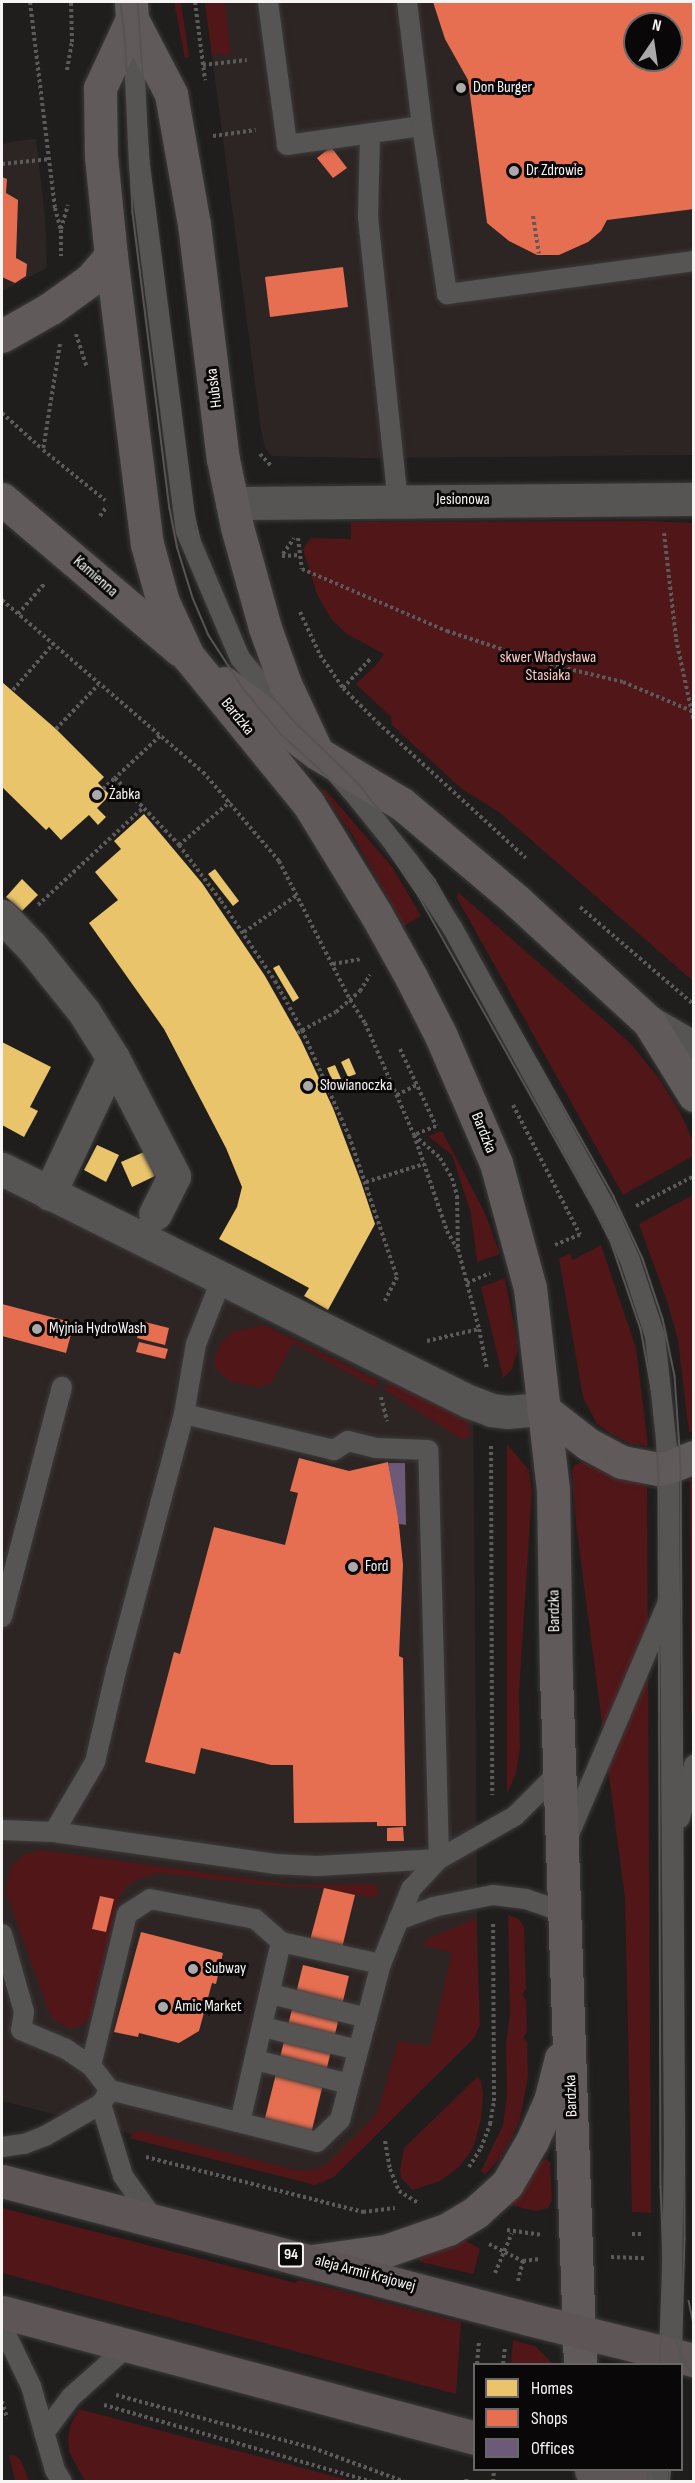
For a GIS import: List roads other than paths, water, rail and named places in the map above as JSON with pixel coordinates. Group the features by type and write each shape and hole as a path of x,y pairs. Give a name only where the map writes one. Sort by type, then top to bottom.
{"main road":[{"name":"aleja Armii Krajowej","path":"2,2181 312,2260 679,2359"},
{"path":"2,2312 473,2439"},
{"path":"598,2471 636,2481"}],"street":[{"path":"131,10 100,88 101,156 111,256 147,544 163,602 188,656"},
{"name":"Hubska","path":"131,10 171,94 194,224 223,459 232,503 265,628 286,686 317,753"},
{"path":"2,336 51,308 82,286 111,256"},
{"name":"Kamienna","path":"2,499 188,656"},
{"name":"Jesionowa","path":"232,503 693,499"},
{"name":"Bardzka","path":"188,656 317,753 402,804 517,901 650,1022 693,1095"},
{"name":"Bardzka","path":"188,656 308,803 376,914 441,1036 496,1163 525,1265 532,1300 553,1489 580,2363"},
{"path":"8,922 84,1012 113,1058 174,1176 155,1214"},
{"path":"650,1022 693,1048"},
{"path":"49,1194 113,1058"},
{"path":"4,1176 49,1194 440,1388 491,1410 543,1409 604,1454 644,1467 681,1462"},
{"path":"312,2260 386,2251 429,2237 466,2219 495,2196 507,2184 532,2141 550,2102 570,2028"}],"lane":[{"path":"268,2 287,145 422,126"},
{"path":"407,2 422,126 447,294 693,261"},
{"path":"131,10 139,166 186,531 240,658 317,753 348,785 409,862 453,929 612,1220 630,1260 655,1336 681,1462 670,1596 679,2359"},
{"path":"370,135 368,217 398,501"},
{"path":"54,1832 95,1762 116,1671 184,1414 196,1344 222,1278"},
{"path":"2,1617 62,1387"},
{"path":"184,1414 334,1450 348,1441 376,1448 428,1450 439,1859"},
{"path":"564,1846 670,1596"},
{"path":"672,1875 681,1808 693,1766"},
{"path":"2,2147 24,2144 45,2136 105,2097 240,2122 317,2142 340,2120 381,1964 411,1889 439,1859 515,1816 561,1770"},
{"path":"2,1830 54,1832 275,1864 317,1866 439,1859"},
{"path":"398,1920 432,1907 493,1895 526,1899 566,1913"},
{"path":"91,2066 127,1914 150,1899 255,1919 281,1942 381,1964"},
{"path":"2,1934 24,2012 21,2030 66,2049 91,2066 105,2097 123,2176 155,2221"},
{"path":"240,2122 256,2060 281,1942"},
{"path":"271,1994 367,2018"},
{"path":"263,2027 358,2050"},
{"path":"256,2060 349,2084"},
{"path":"2,2326 31,2386 55,2470 62,2481"},
{"path":"44,2433 71,2397 128,2346"}],"tram line":[{"path":"121,2 126,47 133,213 170,509 177,546 193,598 208,634 243,688 281,734 326,775 375,831 419,896 596,1212 612,1244 641,1329 657,1416 659,1486 661,2187 664,2260 660,2363"},
{"path":"138,2 149,161 194,513 210,584 235,639 268,691 293,720 358,783 435,880 614,1197 643,1259 663,1319 675,1376 681,1463 685,2239 681,2363"},
{"path":"689,2301 694,2324"},
{"path":"666,2307 682,2357 694,2376"},
{"path":"647,2482 649,2471"},
{"path":"669,2482 670,2471"}],"place":[{"name":"Don Burger","path":"461,88"},
{"name":"Dr Zdrowie","path":"514,171"},
{"name":"Żabka","path":"97,795"},
{"name":"Słowianoczka","path":"308,1086"},
{"name":"Myjnia HydroWash","path":"37,1329"},
{"name":"Ford","path":"353,1567"},
{"name":"Subway","path":"193,1969"},
{"name":"Amic Market","path":"163,2007"}],"park label":[{"name":"skwer Władysława Stasiaka","path":"548,667"}]}
